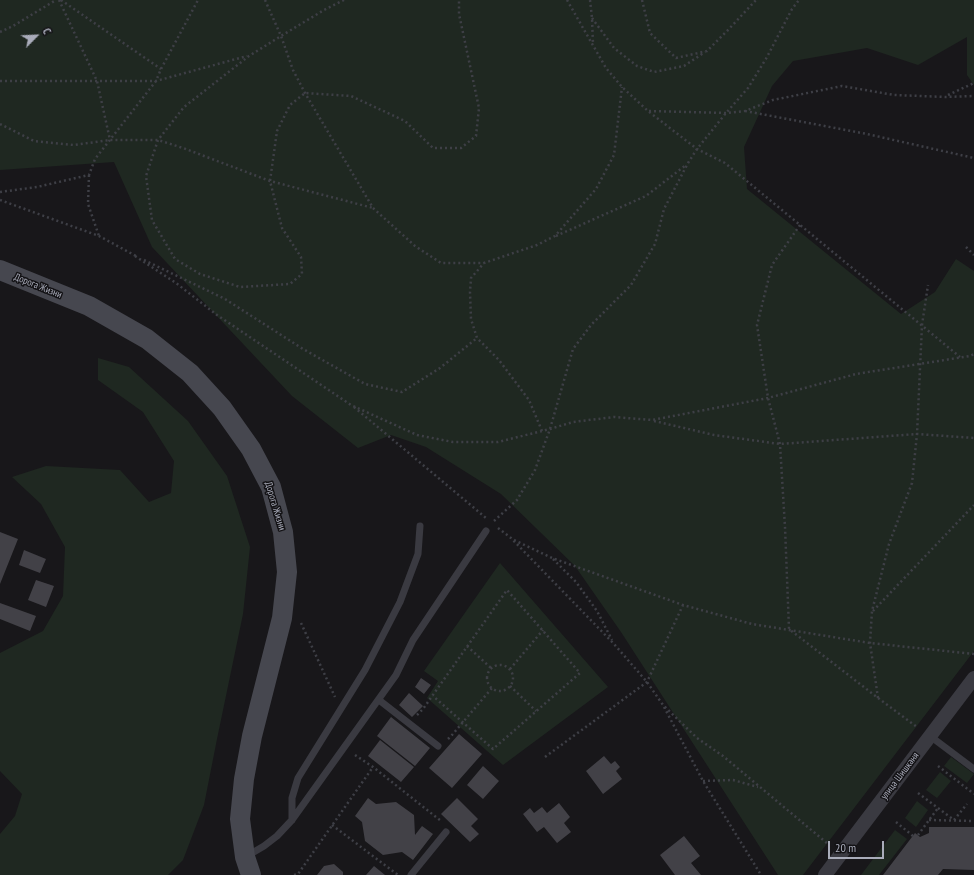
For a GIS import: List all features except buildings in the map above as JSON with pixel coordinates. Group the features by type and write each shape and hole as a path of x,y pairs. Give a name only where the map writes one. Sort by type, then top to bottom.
{"main road":[{"name":"Дорога Жизни","path":"0,270 88,306 147,339 190,373 222,408 251,449 271,487 283,532 287,572 282,618 252,736 244,779 240,819 248,866"}],"street":[{"name":"улица Шишканя","path":"826,875 974,678"}],"lane":[{"path":"292,820 292,798 298,778 365,670 400,602 418,554 420,526"},
{"path":"248,866 264,846 277,836 292,820 379,700 396,675 413,640 486,531"},
{"path":"379,700 438,746"},
{"path":"930,736 974,770"},
{"path":"411,875 446,832"}],"path":[{"path":"0,32 13,26 56,0"},
{"path":"60,0 161,69"},
{"path":"60,0 97,82 110,140"},
{"path":"99,236 88,204 89,175 95,159 156,81 198,0"},
{"path":"265,0 281,36 293,70 373,208 415,246 441,263 484,263 537,245 646,196 688,163"},
{"path":"344,0 324,10 249,56 184,108 158,140 146,176 152,220 175,259 200,274 240,287 290,284 302,274 301,256 282,228 270,181 277,132 290,105 305,93 351,96 405,121 433,148 462,148 476,136 479,108 459,14 459,0"},
{"path":"567,0 606,68 622,87 648,111 697,149 725,163 960,358"},
{"path":"590,0 593,45"},
{"path":"642,0 650,33 676,58 707,51"},
{"path":"592,18 614,48 637,66 654,72 684,66 707,51 756,0"},
{"path":"486,531 492,523 517,500 535,470 550,429 573,349 591,325 631,285 655,244 664,208 688,163 697,149 748,88 792,9 799,0"},
{"path":"0,81 156,81 249,56"},
{"path":"946,97 974,83"},
{"path":"648,111 726,113 745,111 773,100 842,86 894,95 946,97 974,96"},
{"path":"555,236 596,189 614,155 622,87"},
{"path":"745,111 867,134 974,158"},
{"path":"0,124 34,141 74,144 110,140 158,140 270,181 373,208"},
{"path":"0,192 37,187 89,175"},
{"path":"0,200 99,236 135,256 225,299 303,349 365,384 402,392 440,368 476,338"},
{"path":"789,630 780,444 768,398 757,325 772,265 800,225"},
{"path":"966,246 974,255"},
{"path":"135,256 176,283 217,315 351,405 511,538 614,644 647,682 663,705 703,781 761,875"},
{"path":"484,263 472,278 470,292 471,319 476,338 499,360 528,400 542,431"},
{"path":"878,698 870,643 872,612 889,544 912,483 917,434 922,325 928,285"},
{"path":"652,420 768,398 856,374 974,355"},
{"path":"351,405 417,434 453,442 498,442 573,422 614,417 652,420 714,435 780,444 917,434 974,438"},
{"path":"872,612 974,505"},
{"path":"511,538 552,558 684,605 752,624 870,643 974,654"},
{"path":"552,558 576,582 597,612 614,644"},
{"path":"410,724 433,696 507,590 580,673 493,749 433,696"},
{"path":"545,757 647,682 684,605"},
{"path":"300,621 331,690"},
{"path":"510,669 543,630"},
{"path":"789,630 930,736"},
{"path":"467,646 491,668"},
{"path":"497,665 504,665 510,669 513,674 513,681 510,686 505,690 499,691 492,688 488,682 487,675 491,668 497,665"},
{"path":"510,686 536,711"},
{"path":"438,746 452,735 492,688"},
{"path":"663,705 697,738 723,756 841,854"},
{"path":"344,747 373,767 440,820 446,832"},
{"path":"938,766 974,794"},
{"path":"294,875 298,874 373,767"},
{"path":"703,781 733,780 760,787"},
{"path":"918,793 954,820"},
{"path":"954,820 967,804"},
{"path":"918,835 938,808"},
{"path":"929,820 974,820"},
{"path":"896,822 913,836"},
{"path":"332,825 398,875"}],"shaded area":[{"path":"0,0 974,0 974,85 967,75 967,37 918,65 867,48 793,61 772,86 744,147 747,189 901,314 935,292 956,259 974,271 974,651 803,875 778,875 621,632 575,566 501,494 426,447 391,435 358,448 292,396 152,247 114,162 0,170"},
{"path":"98,358 129,367 188,421 227,476 250,547 243,614 204,805 183,860 168,875 0,875 0,834 15,816 22,794 0,771 0,653 43,631 63,596 65,547 41,504 12,477 46,466 120,470 149,502 171,493 174,461 143,412 98,380"},
{"path":"500,563 608,687 503,765 427,698 438,681 424,671"},
{"path":"951,757 974,774 967,783 944,766"},
{"path":"940,772 951,781 937,798 926,790"},
{"path":"917,801 928,810 916,827 905,818"},
{"path":"895,830 907,839 879,875 861,875"}]}
